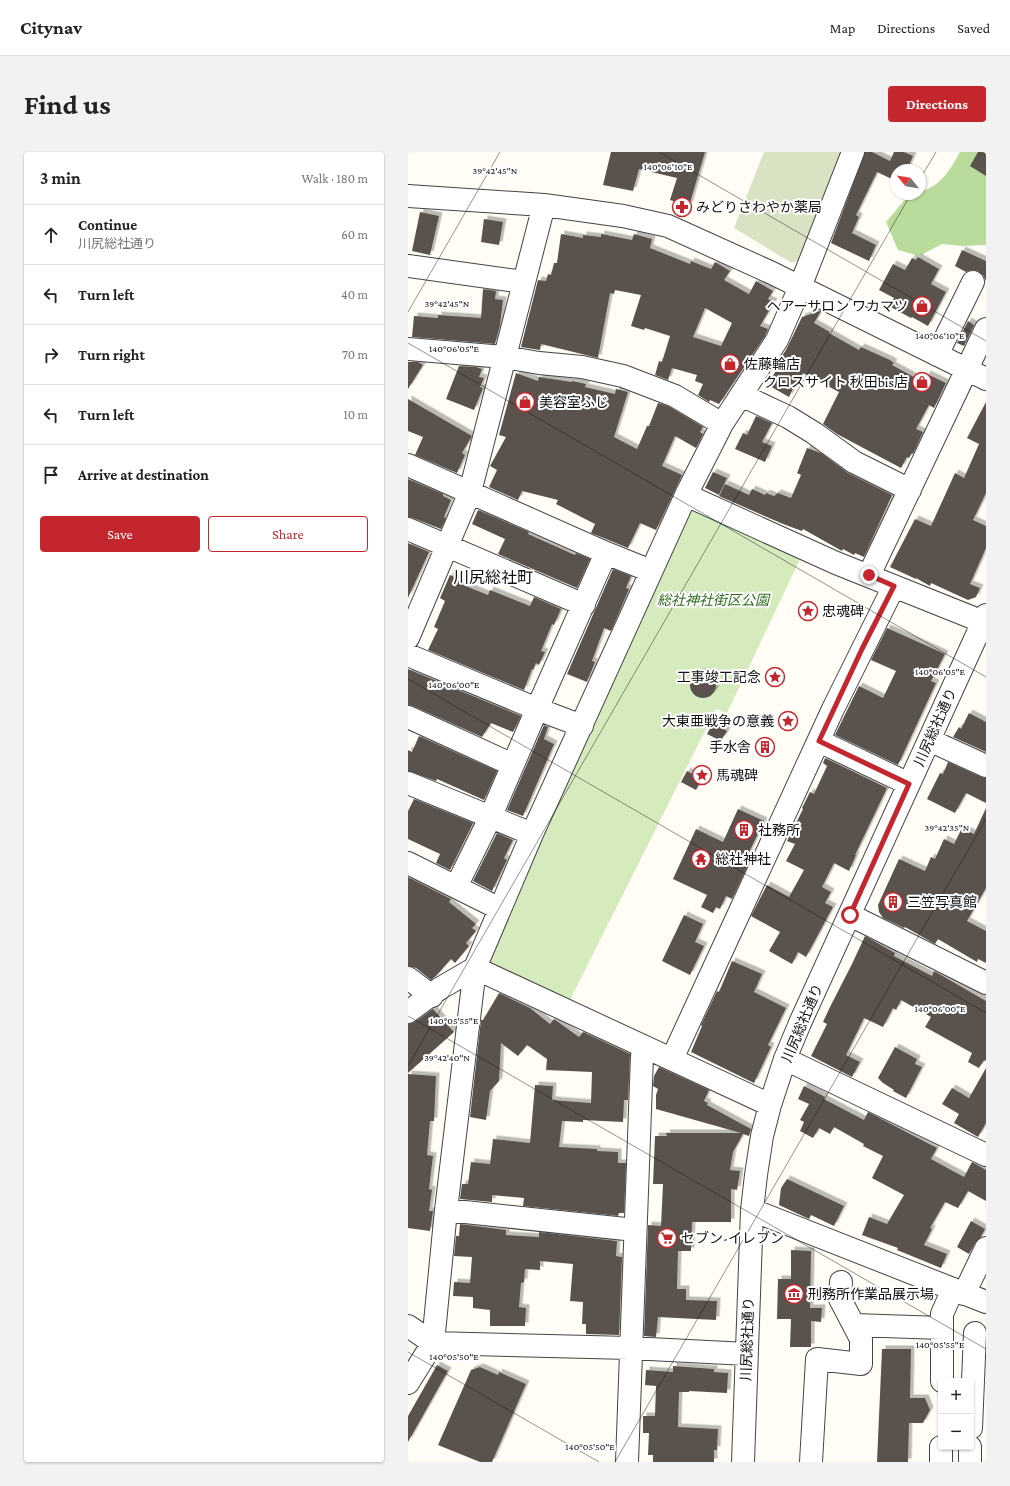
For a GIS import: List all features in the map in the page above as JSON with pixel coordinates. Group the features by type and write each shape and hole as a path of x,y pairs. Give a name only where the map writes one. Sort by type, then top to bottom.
{"street":[{"path":"408,1383 433,1343 446,1210 475,968 532,834 686,496 722,424 777,340 800,287 853,152"},
{"path":"408,196 544,205 623,216 668,226 728,252 977,375"},
{"path":"408,638 417,594 447,546 470,492 544,205"},
{"path":"408,266 524,282"},
{"path":"937,355 973,282"},
{"path":"869,575 910,490 977,375 986,329"},
{"path":"408,349 504,357 539,363 582,367 623,376 675,396 722,424"},
{"path":"741,395 788,417 814,433 854,462 910,490"},
{"path":"408,465 606,554 651,571"},
{"path":"686,496 836,563 985,620"},
{"path":"408,529 584,605"},
{"path":"456,887 490,818 536,709 606,554"},
{"path":"672,1059 862,649 894,586"},
{"name":"川尻総社通り","path":"743,1462 752,1210 762,1136 770,1104 785,1059 800,1023 985,620"},
{"path":"408,655 536,709 582,726"},
{"path":"408,717 513,764"},
{"path":"929,740 986,766"},
{"path":"819,741 909,784"},
{"path":"408,783 532,834"},
{"path":"408,863 500,909"},
{"path":"850,915 986,983"},
{"path":"475,968 645,1048 770,1104"},
{"path":"408,1012 432,996 439,989 475,968"},
{"path":"408,978 432,996"},
{"path":"627,1462 630,1348 642,1056 645,1048"},
{"path":"785,1059 984,1150"},
{"path":"446,1210 635,1230"},
{"path":"752,1210 986,1302"},
{"path":"942,1378 942,1314 959,1291 986,1248"},
{"path":"811,1462 817,1359 861,1364 861,1339 840,1299 841,1282"},
{"path":"854,1325 942,1328"},
{"path":"408,1326 433,1343 630,1348 746,1354"},
{"path":"975,1333 976,1414"},
{"path":"942,1450 942,1462"},
{"path":"970,1450 970,1462"}],"green space":[{"path":"764,152 847,152 808,257 792,263 734,228"},
{"path":"960,152 986,152 986,245 962,246 942,244 919,256 898,250 886,222 905,200 926,200 926,189 934,186 952,165"},
{"name":"総社神社街区公園","path":"691,504 803,553 727,713 716,709 568,1004 489,969 486,961"}],"building":[{"path":"611,152 705,152 689,206 670,200 677,178 639,169 633,191 603,185"},
{"path":"865,152 872,152 890,161 894,152 904,152 913,156 910,164 890,164 890,178 877,172 856,215 859,217 852,233 876,245 869,261 831,243"},
{"path":"978,152 986,152 986,176 970,166"},
{"path":"420,212 439,216 430,255 412,251"},
{"path":"484,219 503,222 499,245 481,242"},
{"path":"561,234 583,238 583,235 601,237 601,234 632,240 634,234 652,239 650,248 690,264 691,261 711,269 715,262 730,271 724,280 749,294 756,281 773,291 768,299 774,302 760,326 768,329 765,336 719,404 710,400 709,402 698,395 703,384 695,381 697,375 672,368 668,380 655,375 659,361 662,362 670,336 645,328 644,330 631,326 641,295 615,290 614,294 610,293 598,358 541,344 540,350 521,347 538,280 546,281 548,274 551,275 554,263 557,263","holes":["705,308 732,323 721,346 693,337"]},
{"path":"962,250 986,261 986,281 983,275 978,271 972,270 966,272 955,266"},
{"path":"918,257 939,269 931,284 946,292 928,326 889,306 894,298 879,290 893,264 905,270 912,258 916,260"},
{"path":"483,289 496,291 495,299 503,300 500,325 495,344 412,337 414,316 438,318 438,315 481,318"},
{"path":"820,311 814,323 830,332 829,333 859,350 861,347 890,360 894,363 892,365 923,382 927,374 946,383 934,408 929,405 916,429 923,432 913,454 912,453 909,458 907,457 901,468 837,434 823,424 839,392 803,373 800,379 798,378 789,397 768,385 781,361 779,360 786,350 802,317"},
{"path":"968,321 974,325 964,346 957,343"},
{"path":"408,362 418,362 423,365 408,389"},
{"path":"459,366 476,367 482,369 479,377 484,378 480,387 483,388 474,410 446,399"},
{"path":"516,373 538,381 539,377 572,381 586,384 585,387 615,394 616,389 628,392 614,437 637,449 647,426 649,426 658,403 670,407 703,427 700,432 703,434 696,448 675,436 662,466 682,475 656,530 640,523 628,548 591,533 595,524 556,504 558,500 522,491 518,500 489,487 497,470 490,466 506,437 499,435"},
{"path":"408,399 472,436 462,453 465,455 457,473 415,455 423,437 408,431"},
{"path":"986,402 986,493 973,520 986,526 986,548 970,584 980,588 976,597 968,600 931,583 930,586 916,578 890,567 915,519 931,526 955,473 964,478 979,444 967,438"},
{"path":"756,416 772,423 762,442 772,446 765,462 735,449 743,433 747,435"},
{"path":"807,448 821,453 848,473 892,495 864,557 855,553 854,555 843,549 842,551 803,529 802,531 783,524 719,496 725,484 749,495 752,489 765,495 766,493 774,496 778,493 791,498 801,475 797,473"},
{"path":"713,472 727,478 719,495 705,488"},
{"path":"408,479 443,494 443,496 451,500 441,529 408,517"},
{"path":"478,510 529,532 528,534 575,555 576,553 590,559 577,588 498,554 505,539 472,524"},
{"path":"408,543 429,552 408,598"},
{"path":"613,569 631,576 626,588 629,589 611,631 604,628 592,661 595,662 587,682 567,674"},
{"path":"450,575 464,581 463,585 488,595 490,590 530,606 534,597 561,609 554,625 552,624 541,651 545,652 539,665 536,663 533,670 532,669 524,690 428,650 438,629 434,627 445,601 440,598"},
{"path":"887,628 945,654 931,681 936,683 898,765 835,735 859,686 883,698 896,671 871,660"},
{"path":"408,669 521,716 513,732 491,723 482,737 408,705"},
{"path":"703,672 712,676 716,685 712,694 703,698 694,694 690,685 694,676"},
{"path":"969,713 986,722 986,752 953,737 959,727 961,729"},
{"path":"713,723 727,731 722,739 717,739 707,734"},
{"path":"544,725 548,727 544,739 554,744 523,816 507,810"},
{"path":"419,736 497,771 484,800 437,779 436,781 408,771 408,750 412,752"},
{"path":"825,758 887,788 855,855 849,871 834,863 822,887 831,892 825,903 833,907 806,957 798,952 792,964 769,951 780,932 751,916 767,885 789,897 804,870 786,861 795,844 787,841 810,792 814,794 827,766 823,763"},
{"path":"948,762 986,778 986,803 966,793 955,813 927,799 940,773 943,774"},
{"path":"687,771 702,779 696,790 681,782"},
{"path":"414,799 473,823 450,870 436,863 440,854 408,839 408,811"},
{"path":"986,808 986,888 967,921 986,931 986,963 978,959 977,962 938,939 935,944 905,927 904,928 883,918 879,912 878,905 899,859 925,871 931,857 935,859 944,839 954,844 962,828 974,834"},
{"path":"738,809 764,821 744,863 748,865 732,899 726,896 720,909 716,907 713,913 701,907 707,895 673,879 696,829 723,842"},
{"path":"497,833 513,840 504,858 507,860 492,891 473,881"},
{"path":"408,877 451,899 449,902 476,924 472,928 476,931 466,943 469,946 455,963 451,959 431,980 416,968 408,966"},
{"path":"684,915 703,924 695,942 704,946 690,975 662,961"},
{"path":"865,936 895,953 894,956 932,976 934,971 986,1001 986,1061 984,1060 979,1068 968,1062 972,1053 925,1027 931,1017 901,1000 896,1010 893,1008 883,1027 864,1018 846,1055 860,1062 852,1077 811,1056 827,1024 823,1022"},
{"path":"732,961 762,974 754,992 786,1008 768,1045 771,1047 754,1083 691,1052 702,1026 701,1025 717,991 719,992"},
{"path":"499,993 530,1008 550,1024 554,1019 579,1037 583,1032 630,1054 628,1100 624,1100 623,1122 583,1120 583,1122 562,1121 559,1147 597,1149 597,1151 618,1152 618,1163 626,1163 624,1213 619,1213 618,1216 523,1206 524,1198 492,1195 492,1202 460,1199 462,1184 468,1184 471,1162 490,1164 493,1139 530,1143 535,1085 553,1086 552,1100 591,1103 592,1072 546,1070 547,1059 527,1045 518,1056 501,1043 499,1081 490,1091 486,1120 470,1117 481,1020 483,1020"},
{"path":"433,1009 454,1032 408,1073 408,1024 415,1022"},
{"path":"895,1047 917,1059 915,1064 922,1067 906,1098 893,1091 894,1090 878,1078"},
{"path":"659,1067 709,1090 704,1101 708,1103 707,1105 751,1129 749,1136 743,1134 733,1152 730,1170 740,1171 737,1190 731,1189 731,1222 692,1222 691,1251 678,1251 677,1289 686,1289 686,1300 717,1301 716,1320 658,1317 656,1337 644,1336 648,1225 661,1226 663,1184 653,1184 655,1136 667,1136 666,1133 741,1133 656,1109 656,1095 658,1089 653,1086 654,1076"},
{"path":"986,1068 986,1123 978,1137 954,1123 959,1114 942,1104 952,1088 969,1098"},
{"path":"408,1074 436,1076 434,1121 430,1121 427,1155 433,1156 429,1189 432,1190 429,1211 433,1211 430,1231 408,1228"},
{"path":"804,1086 825,1097 824,1099 864,1120 868,1112 937,1148 931,1159 964,1177 972,1162 986,1170 986,1201 968,1191 958,1208 945,1202 930,1228 932,1229 924,1245 947,1254 941,1268 897,1250 898,1248 862,1235 869,1217 887,1224 904,1195 872,1178 883,1156 863,1146 864,1144 834,1127 830,1134 819,1128 813,1138 800,1131 804,1122 800,1120 809,1104 798,1099"},
{"path":"787,1179 844,1206 834,1226 811,1215 809,1219 779,1205 781,1188"},
{"path":"971,1221 985,1229 969,1254 957,1247"},
{"path":"460,1224 506,1230 506,1235 539,1237 539,1232 617,1241 616,1256 622,1257 619,1335 586,1334 586,1324 582,1324 583,1302 570,1301 573,1264 540,1261 540,1270 525,1269 524,1282 521,1283 519,1307 526,1308 525,1326 490,1326 490,1310 473,1308 473,1297 453,1296 454,1282 470,1283 472,1257 454,1256 456,1236 459,1236"},
{"name":"刑務所作業品展示場","path":"791,1250 811,1251 810,1308 822,1308 821,1322 811,1321 811,1347 790,1347 791,1319 777,1319 778,1279 791,1279"},
{"path":"882,1349 911,1349 910,1398 925,1398 930,1410 923,1423 909,1423 908,1462 877,1462"},
{"path":"437,1365 448,1371 408,1442 408,1416"},
{"path":"673,1366 714,1369 714,1372 728,1373 727,1393 689,1391 679,1392 678,1427 718,1429 717,1450 714,1450 714,1462 653,1462 653,1455 648,1455 649,1433 643,1433 643,1416 655,1416 656,1386 645,1385 646,1370 673,1372"},
{"path":"480,1367 498,1375 499,1372 526,1384 492,1462 480,1462 438,1445 471,1370"}],"place":[{"name":"みどりさわやか薬局","path":"682,207"},
{"name":"ヘアーサロン ワカマツ","path":"922,306"},
{"name":"佐藤輪店","path":"730,364"},
{"name":"クロスサイト 秋田bis店","path":"922,382"},
{"name":"美容室ふじ","path":"525,402"},
{"name":"忠魂碑","path":"808,611"},
{"name":"工事竣工記念","path":"775,677"},
{"name":"大東亜戦争の意義","path":"788,721"},
{"name":"手水舎","path":"765,747"},
{"name":"馬魂碑","path":"702,775"},
{"name":"社務所","path":"744,830"},
{"name":"総社神社","path":"701,859"},
{"name":"三笠写真館","path":"893,902"},
{"name":"セブン-イレブン","path":"667,1238"},
{"name":"刑務所作業品展示場","path":"794,1294"}],"district":[{"name":"川尻総社町","path":"493,577"}],"route":[{"path":"850,915 909,784 819,741 862,649 894,586 869,575"}]}
